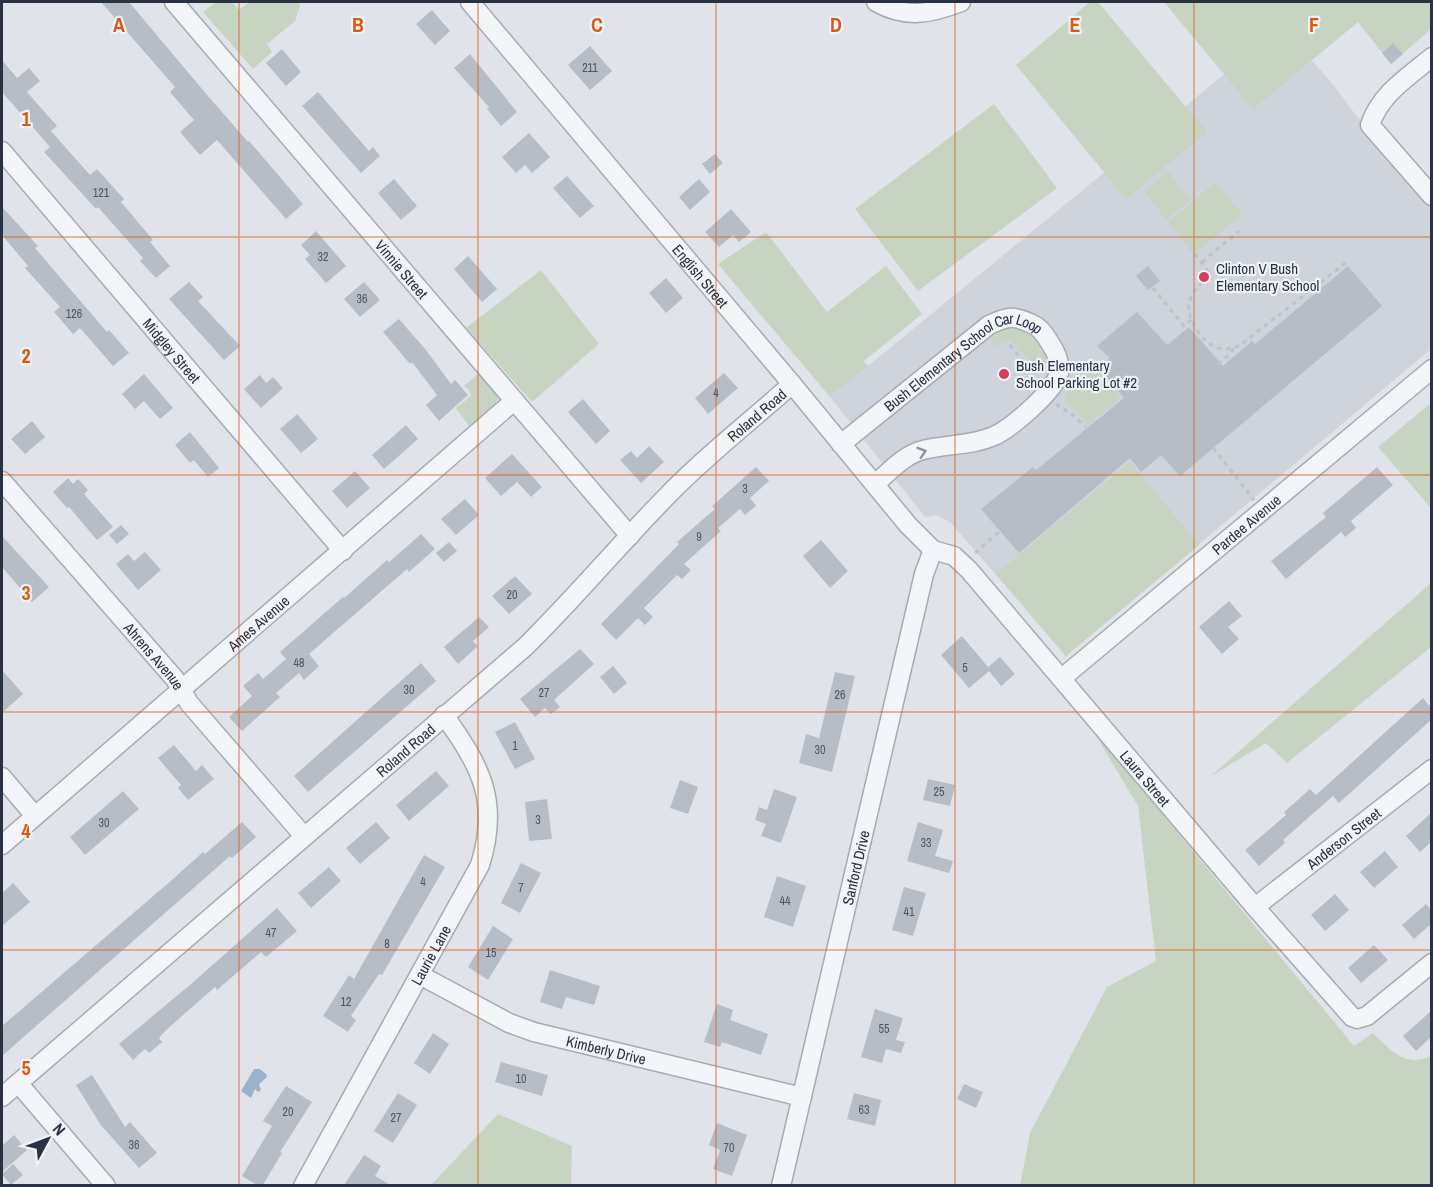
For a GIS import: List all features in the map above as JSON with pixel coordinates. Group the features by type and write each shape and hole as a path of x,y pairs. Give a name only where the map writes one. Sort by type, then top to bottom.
{"street":[{"name":"Vinnie Street","path":"174,2 630,536"},
{"name":"English Street","path":"470,2 908,525 933,550"},
{"path":"876,2 890,9 916,14 942,10 961,2"},
{"path":"1431,57 1384,97 1370,125 1431,196"},
{"name":"Midgley Street","path":"2,151 343,551"},
{"name":"Bush Elementary School Car Loop","path":"841,444 989,325 1006,317 1019,319 1036,326 1054,350 1059,365"},
{"path":"875,484 898,464 923,450 976,443 1003,430 1052,387 1058,376 1059,365"},
{"name":"Pardee Avenue","path":"1062,678 1431,369"},
{"name":"Roland Road","path":"2,1097 303,835 525,647 691,472 792,384"},
{"name":"Ames Avenue","path":"2,845 514,401"},
{"name":"Ahrens Avenue","path":"2,481 175,679 189,703 303,835"},
{"name":"Laura Street","path":"933,550 946,552 963,563 1255,907 1352,1017 1357,1019 1367,1016 1431,963"},
{"name":"Sanford Drive","path":"781,1185 922,581 933,550"},
{"name":"Laurie Lane","path":"303,1185 480,865 489,825 482,777 471,754 444,716"},
{"name":"Anderson Street","path":"1255,907 1431,769"},
{"path":"2,777 35,816"},
{"name":"Kimberly Drive","path":"420,975 509,1023 534,1032 802,1097"},
{"path":"18,1083 106,1185"}],"path":[{"path":"1202,262 1239,231"},
{"path":"1195,254 1210,274 1195,288 1189,302 1188,312 1203,337 1216,347 1227,350 1248,340 1348,261"},
{"path":"1153,288 1184,326 1192,319"},
{"path":"1010,345 1033,373 1045,366 1071,363 1105,368"},
{"path":"1218,364 1234,347"},
{"path":"1055,403 1086,427"},
{"path":"1213,448 1255,501"},
{"path":"975,553 1000,531"}],"shaded area":[{"name":"Clinton V Bush Elementary School","path":"1282,27 1331,82 1368,131 1431,205 1431,349 1066,656 951,523 937,515 925,517 830,397"}],"green space":[{"path":"216,2 232,2 239,10 250,2 298,2 300,6 295,21 267,44 272,52 253,69 203,12"},
{"path":"1090,2 1098,2 1207,132 1126,199 1016,65"},
{"path":"1164,2 1431,2 1431,29 1391,64 1358,22 1253,109"},
{"path":"994,104 1057,188 918,291 855,209"},
{"path":"1168,171 1190,200 1166,220 1145,191"},
{"path":"1216,182 1242,214 1194,255 1168,222"},
{"path":"766,232 827,312 886,266 922,314 864,361 868,366 830,397 718,264"},
{"path":"541,270 599,344 532,402 466,328"},
{"path":"1009,327 1024,331 1035,338 1044,349 1048,363 1032,365 1011,340 997,346 991,341 991,334"},
{"path":"1083,372 1102,373 1120,399 1088,425 1064,401 1072,377"},
{"path":"479,373 498,399 493,407 469,426 456,408 471,396 469,390 464,386"},
{"path":"1431,403 1431,508 1378,447"},
{"path":"1130,462 1199,545 1066,656 996,574"},
{"path":"1431,583 1431,647 1287,763 1266,743 1211,776"},
{"path":"1092,729 1354,1046 1373,1033 1392,1051 1406,1058 1413,1060 1431,1056 1431,1185 1020,1186 1030,1133 1107,987 1156,961 1138,806"},
{"path":"498,1114 572,1146 571,1185 431,1185"}],"water":[{"path":"254,1069 260,1069 267,1075 259,1084 261,1090 258,1092 255,1089 251,1098 241,1091"}],"building":[{"path":"101,2 129,2 303,204 286,219 217,140 200,155 180,132 194,120 170,92 175,87"},
{"path":"432,10 450,31 435,45 416,24"},
{"path":"1393,43 1403,54 1391,64 1382,53"},
{"path":"590,46 612,71 590,90 568,65"},
{"path":"282,49 301,72 286,86 266,63"},
{"path":"470,54 517,112 501,126 487,109 489,107 454,68"},
{"path":"2,60 17,78 29,68 40,81 27,92 57,126 51,131 90,175 97,169 124,199 121,202 153,240 150,242 170,266 156,278 140,261 143,258 98,207 96,209 44,152 50,147 2,92"},
{"path":"318,92 369,151 373,147 380,156 361,173 302,106"},
{"path":"529,133 550,157 532,173 525,165 516,173 502,157"},
{"path":"715,154 723,163 710,174 702,164"},
{"path":"567,176 594,206 580,218 553,188"},
{"path":"394,179 417,206 401,220 378,193"},
{"path":"699,179 710,192 690,210 679,197"},
{"path":"2,207 38,246 35,248 107,332 109,330 129,353 113,366 80,328 73,334 54,312 60,307 25,268 28,266 2,235"},
{"path":"731,209 751,232 739,242 733,235 719,247 705,232"},
{"path":"316,231 346,266 326,283 305,259 310,255 301,245"},
{"path":"468,256 497,289 482,302 454,269"},
{"path":"1148,266 1160,281 1148,290 1136,276"},
{"path":"1348,266 1382,306 1180,476 1161,455 1141,472 1130,458 1019,553 981,509 1033,467 1036,470 1124,398 1105,375 1109,357 1097,346 1137,312 1167,345 1189,327 1223,366 1252,341 1255,344"},
{"path":"666,278 683,298 666,313 649,293"},
{"path":"189,282 203,297 198,301 240,346 224,360 169,299"},
{"path":"364,282 380,300 360,317 344,299"},
{"path":"399,319 451,384 455,380 468,395 439,421 426,405 437,395 412,362 410,364 383,332"},
{"path":"724,373 738,388 708,414 695,398"},
{"path":"144,374 173,408 160,419 144,401 135,409 122,394"},
{"path":"260,375 266,383 273,377 283,388 261,408 244,389"},
{"path":"583,399 610,431 596,444 568,412"},
{"path":"297,414 318,439 301,453 280,429"},
{"path":"32,421 45,437 25,454 11,439"},
{"path":"406,425 418,439 384,469 372,455"},
{"path":"190,432 219,468 208,477 194,460 190,463 175,445"},
{"path":"649,446 664,462 641,483 620,460 631,451 637,458"},
{"path":"512,454 542,487 531,497 517,482 501,496 485,478"},
{"path":"756,467 769,481 750,498 756,506 745,515 740,509 718,528 721,531 684,564 691,570 682,579 677,575 644,608 653,617 645,625 638,618 616,640 601,624 679,544 677,542 715,509 712,506"},
{"path":"1377,467 1393,485 1351,521 1356,528 1345,537 1341,532 1286,579 1271,561 1326,517 1323,513"},
{"path":"355,471 370,488 347,508 332,491"},
{"path":"68,478 73,484 78,479 88,490 84,494 113,527 97,540 53,492"},
{"path":"465,499 479,515 456,535 441,519"},
{"path":"121,525 129,534 117,544 109,535"},
{"path":"421,534 435,549 409,572 407,569 309,654 319,666 304,680 299,673 276,693 280,697 242,731 229,717 252,696 243,686 258,673 263,679 286,659 280,652 387,560 389,562"},
{"path":"2,536 49,587 32,602 2,567"},
{"path":"821,540 848,571 830,588 803,556"},
{"path":"449,542 457,551 444,562 436,553"},
{"path":"145,552 161,570 138,590 116,564 128,554 134,561"},
{"path":"515,576 532,594 509,614 492,596"},
{"path":"1229,601 1242,616 1228,627 1239,639 1222,654 1199,627"},
{"path":"479,617 489,627 473,641 478,646 458,664 444,647"},
{"path":"962,636 988,667 1000,657 1015,674 1001,686 989,671 969,688 941,655"},
{"path":"580,649 594,664 554,700 560,707 551,714 545,708 535,717 520,699"},
{"path":"421,663 436,681 308,792 294,776"},
{"path":"613,666 627,683 614,694 600,677"},
{"path":"2,670 23,694 2,713"},
{"path":"835,672 855,676 832,772 799,763 806,734 819,738"},
{"path":"1423,698 1431,708 1431,720 1339,803 1333,796 1283,840 1285,843 1259,866 1245,850 1286,815 1284,812 1310,789 1316,795"},
{"path":"515,722 535,759 515,769 495,732"},
{"path":"174,745 196,771 202,765 214,779 188,800 178,788 181,785 158,758"},
{"path":"436,771 449,786 409,821 396,805"},
{"path":"928,779 955,785 950,806 923,800"},
{"path":"680,780 698,787 688,814 670,808"},
{"path":"774,789 797,797 781,843 761,836 766,824 755,820 759,807 767,810"},
{"path":"123,791 139,809 85,855 70,837"},
{"path":"547,799 552,839 529,841 525,802"},
{"path":"1431,813 1431,842 1420,852 1406,836"},
{"path":"242,822 256,837 232,858 230,856 2,1056 2,1026 203,852 205,854"},
{"path":"376,822 390,838 360,864 346,848"},
{"path":"918,822 943,830 935,856 953,861 949,873 907,861"},
{"path":"1385,851 1398,867 1374,888 1360,872"},
{"path":"424,855 445,867 382,975 379,974 351,1016 356,1020 348,1032 323,1016 349,975 354,979"},
{"path":"521,863 541,873 520,913 501,903"},
{"path":"329,867 341,881 311,908 298,893"},
{"path":"777,876 806,886 793,927 764,917"},
{"path":"13,883 30,902 2,926 2,893"},
{"path":"904,887 926,893 913,936 892,930"},
{"path":"1335,894 1349,910 1325,931 1311,915"},
{"path":"1426,904 1431,910 1431,924 1414,939 1402,925"},
{"path":"277,908 297,931 266,957 261,952 217,990 215,987 165,1031 159,1038 162,1042 149,1053 145,1049 133,1060 119,1044"},
{"path":"493,926 513,939 488,980 468,967"},
{"path":"1374,945 1388,960 1361,983 1348,968"},
{"path":"550,970 600,986 594,1005 566,997 562,1009 540,1002"},
{"path":"717,1004 733,1010 730,1020 768,1034 761,1055 722,1042 720,1047 704,1042"},
{"path":"875,1009 903,1018 896,1040 905,1042 901,1053 886,1049 882,1063 861,1057"},
{"path":"1431,1011 1431,1037 1416,1051 1403,1036"},
{"path":"433,1033 449,1044 430,1074 414,1063"},
{"path":"501,1062 548,1075 542,1096 495,1082"},
{"path":"92,1075 125,1127 130,1122 157,1153 139,1168 100,1124 76,1085"},
{"path":"964,1084 983,1092 976,1108 957,1099"},
{"path":"286,1086 312,1102 280,1152 282,1153 263,1185 257,1185 242,1176 272,1126 263,1121"},
{"path":"398,1093 417,1105 393,1143 374,1131"},
{"path":"854,1093 881,1100 875,1126 847,1119"},
{"path":"717,1123 747,1135 732,1176 713,1169 720,1150 709,1145"},
{"path":"14,1135 27,1150 2,1172 2,1146"},
{"path":"364,1155 381,1166 375,1176 391,1185 344,1185"},
{"path":"13,1164 23,1175 11,1185 2,1174"}],"place":[{"name":"Clinton V Bush Elementary School","path":"1204,277"},
{"name":"Bush Elementary School Parking Lot #2","path":"1004,374"}]}
